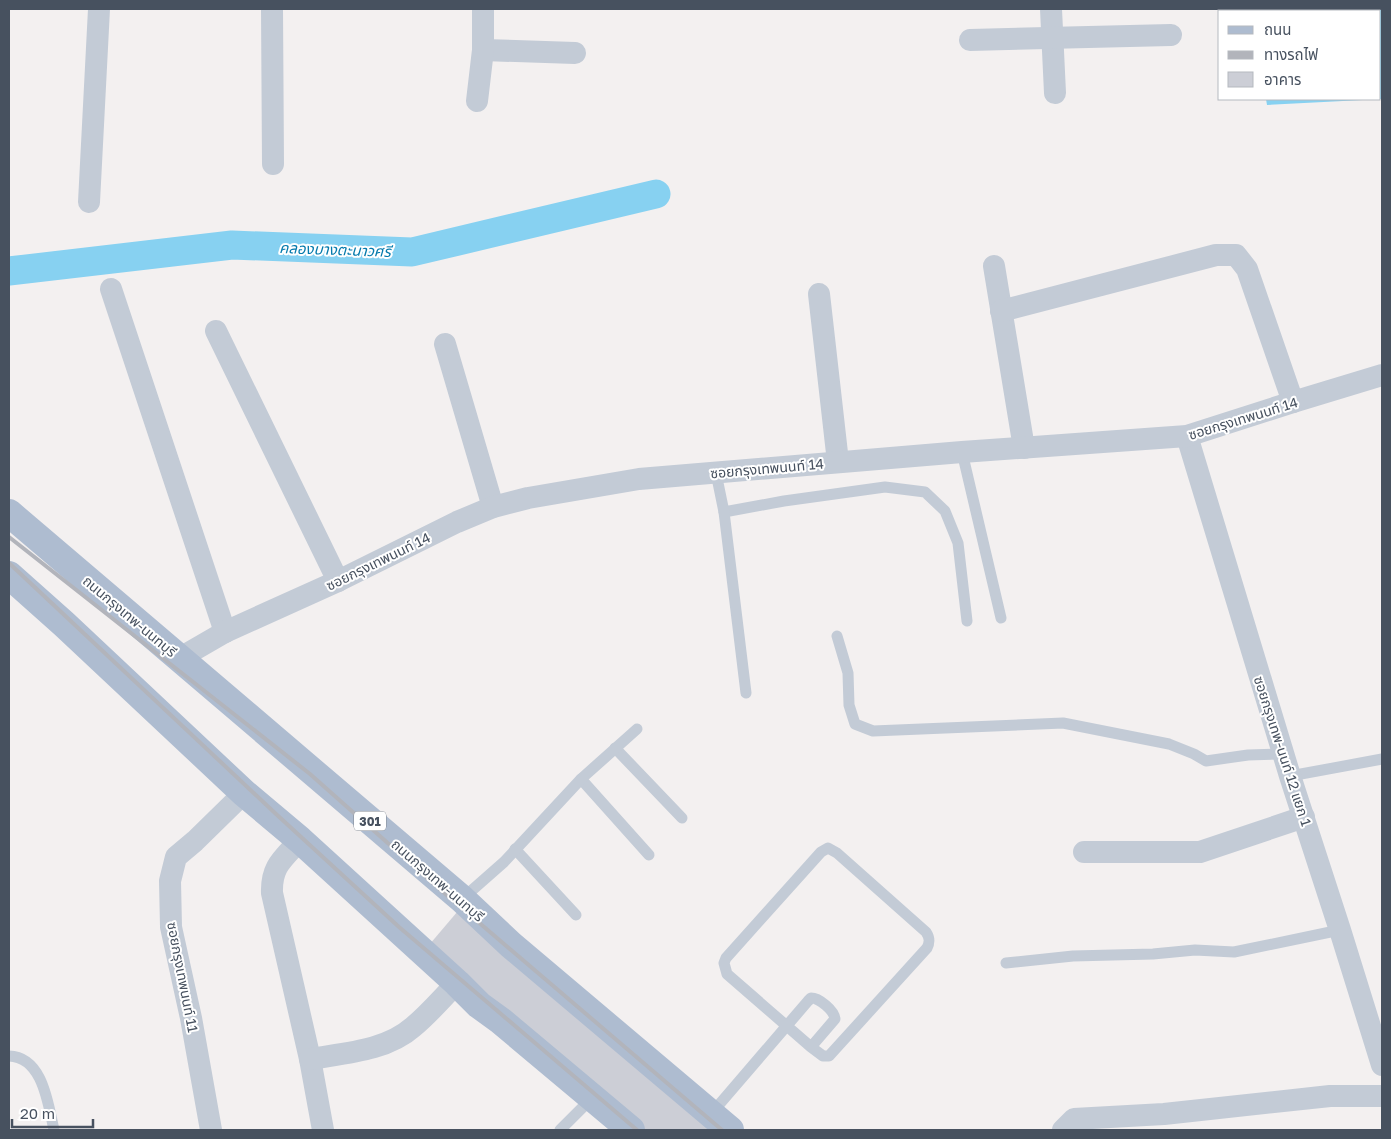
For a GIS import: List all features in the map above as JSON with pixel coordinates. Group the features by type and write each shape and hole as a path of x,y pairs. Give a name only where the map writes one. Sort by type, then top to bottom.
{"main road":[{"name":"ถนนกรุงเทพ-นนทบุรี","path":"9,513 462,899 511,945 720,1123"},
{"path":"9,575 244,793 300,840 479,1005 501,1021 631,1130"}],"street":[{"path":"89,202 99,9"},
{"path":"272,9 273,164"},
{"path":"477,101 483,50 483,9"},
{"path":"1051,9 1055,93"},
{"path":"970,40 1172,35"},
{"path":"483,50 575,53"},
{"path":"1001,311 1216,255 1236,255 1247,269 1293,402"},
{"path":"994,266 1024,448"},
{"path":"110,289 225,632"},
{"path":"819,294 838,462"},
{"path":"216,331 338,581"},
{"path":"445,344 493,507"},
{"name":"ซอยกรุงเทพนนท์ 14","path":"180,658 225,632 338,581 457,522 493,507 528,498 639,479 962,452 1187,436 1382,375"},
{"name":"ซอยกรุงเทพ-นนท์ 12 แยก 1","path":"1187,436 1283,754 1382,1065"},
{"name":"ซอยกรุงเทพนนท์ 11","path":"211,1130 172,927 170,882 176,857 244,793"},
{"path":"1084,852 1200,852 1304,817"},
{"path":"300,840 276,866 271,879 272,893 310,1059 323,1130"},
{"path":"310,1059 374,1047 395,1039 412,1028 457,983"},
{"path":"1063,1130 1074,1119 1164,1114 1330,1096 1382,1096"}],"lane":[{"path":"962,452 1001,618"},
{"path":"716,473 724,512 746,693"},
{"path":"724,512 784,501 885,487 925,492 945,511 958,543 967,621"},
{"path":"837,636 848,673 849,705 855,724 873,731 1063,723 1169,744 1206,761 1248,755 1283,754"},
{"path":"462,899 504,862 581,779 637,729"},
{"path":"615,748 682,818"},
{"path":"1290,776 1382,759"},
{"path":"581,779 648,855"},
{"path":"828,848 837,853 926,932 929,943 829,1056 823,1056 787,1026 728,974 724,963 726,958 822,852 828,848"},
{"path":"515,849 576,915"},
{"path":"1006,963 1073,956 1153,954 1195,950 1234,952 1340,930"},
{"path":"720,1123 787,1026 811,998 818,1000 833,1012 835,1019 811,1047"},
{"path":"9,1056 16,1056 30,1064 40,1076 54,1130"},
{"path":"560,1130 592,1098"}],"water":[{"path":"1382,9 1382,99 1381,10 1266,10"},
{"path":"1266,100 1363,100 1267,105"}],"building":[{"path":"469,898 741,1130 620,1130 418,958"}],"waterway":[{"name":"คลองบางตะนาวศรี","path":"9,271 232,245 412,252 656,194"}],"railway":[{"path":"9,537 310,774 435,885 722,1130"},
{"path":"9,563 399,927 637,1130"}]}
